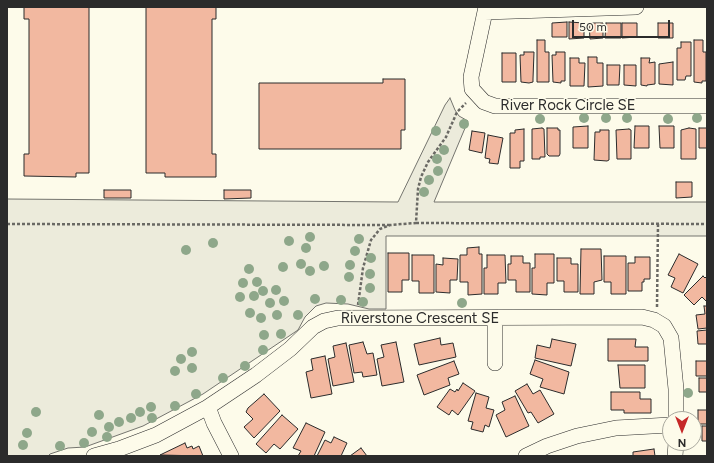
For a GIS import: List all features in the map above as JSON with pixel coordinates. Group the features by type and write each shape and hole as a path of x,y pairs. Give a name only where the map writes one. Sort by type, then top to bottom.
{"street":[{"path":"475,94 471,77 486,10 636,7"},
{"name":"River Rock Circle SE","path":"475,94 484,102 495,106 707,106"},
{"name":"Riverstone Crescent SE","path":"94,456 119,449 156,435 208,407 256,375 318,324 338,318 495,319 642,317 658,321"},
{"path":"495,319 495,363"},
{"path":"658,321 664,326 672,338 676,389 676,411"},
{"path":"208,407 214,423 231,456"},
{"path":"526,456 547,446 577,436 616,428 662,425"}],"path":[{"path":"416,223 418,189 421,177 428,162 446,136 457,112 475,94"},
{"path":"7,224 707,224"},
{"path":"658,224 658,321"},
{"path":"357,318 363,268 367,251 374,234 390,225"}],"shaded area":[{"path":"450,98 459,116 468,121 434,202 707,202 707,236 386,236 386,309 369,309 348,304 326,303 316,306 305,317 298,330 203,394 143,426 85,447 68,448 48,456 7,456 7,199 398,202 445,105"}],"building":[{"path":"24,7 89,7 89,173 76,173 76,177 24,176 24,154 29,154 29,19 24,19"},
{"path":"146,7 216,7 216,19 212,19 212,154 216,154 216,177 165,177 165,173 146,173"},
{"path":"567,22 567,37 552,37 552,23"},
{"path":"569,22 584,23 584,38 569,39"},
{"path":"589,23 603,23 603,38 590,39"},
{"path":"606,23 621,23 621,38 605,38"},
{"path":"622,23 637,23 637,37 622,38"},
{"path":"658,23 673,23 673,38 658,38"},
{"path":"537,40 545,40 545,52 549,52 549,82 537,82"},
{"path":"694,40 703,40 703,52 706,52 706,81 702,81 702,83 694,82"},
{"path":"681,42 691,42 691,76 686,76 685,80 677,80 677,48 681,48"},
{"path":"524,52 534,52 533,82 529,83 521,82 520,55 524,55"},
{"path":"556,52 565,52 565,81 561,81 561,83 553,82 552,55 556,55"},
{"path":"502,53 516,53 516,82 502,82"},
{"path":"588,57 597,57 597,63 603,63 603,86 588,87"},
{"path":"570,58 579,58 579,63 585,63 584,86 570,86"},
{"path":"641,58 650,58 649,63 655,62 655,84 647,86 641,85"},
{"path":"673,62 673,85 659,84 659,64"},
{"path":"607,65 620,65 619,85 607,85"},
{"path":"624,65 636,65 636,86 624,85"},
{"path":"383,79 405,79 405,130 401,130 401,149 259,149 259,83 383,83"},
{"path":"588,126 588,148 573,148 573,127"},
{"path":"635,126 649,126 649,148 634,148"},
{"path":"659,126 674,126 674,148 660,148"},
{"path":"547,128 558,128 558,130 560,130 559,156 549,156 547,154"},
{"path":"689,128 696,129 696,159 681,159 681,130"},
{"path":"699,128 707,128 707,148 699,148"},
{"path":"524,129 524,161 520,161 520,168 510,168 510,133 515,133 515,130"},
{"path":"532,129 544,129 545,157 540,157 540,159 532,159"},
{"path":"600,130 609,130 609,160 607,161 594,160 595,132 600,132"},
{"path":"616,130 631,130 631,159 617,159"},
{"path":"472,131 485,133 482,153 469,150"},
{"path":"488,135 503,138 498,164 489,163 490,159 485,158"},
{"path":"676,182 692,182 692,197 676,198"},
{"path":"104,190 131,190 131,198 104,198"},
{"path":"224,190 251,190 251,198 224,199"},
{"path":"479,247 479,254 482,254 482,294 468,295 468,282 460,282 460,255 467,255 467,248"},
{"path":"581,249 601,249 602,280 594,282 594,294 580,294"},
{"path":"388,253 409,253 409,280 402,280 402,292 388,292"},
{"path":"535,254 554,254 554,283 547,283 547,295 532,294 532,268 535,268"},
{"path":"679,254 698,264 683,293 671,287 675,278 668,275"},
{"path":"412,255 434,255 434,293 419,293 419,281 412,281"},
{"path":"487,255 505,255 506,283 498,283 498,294 484,294 484,268 487,268"},
{"path":"511,256 523,256 523,263 530,263 530,292 516,292 516,280 508,280 508,264 511,264"},
{"path":"604,256 626,256 626,294 611,294 611,282 604,282"},
{"path":"635,257 650,257 650,279 644,279 644,282 642,282 642,291 628,291 628,263 635,263"},
{"path":"443,258 458,259 457,280 450,280 450,293 436,292 436,264 443,265"},
{"path":"557,258 571,258 571,264 578,264 578,292 564,292 564,281 557,281"},
{"path":"703,276 705,278 707,276 707,302 702,297 694,305 684,295"},
{"path":"704,306 707,306 707,328 698,329 696,315 705,314"},
{"path":"707,330 707,344 698,344 697,331"},
{"path":"440,338 441,345 453,343 456,357 419,365 414,344"},
{"path":"552,339 576,344 571,366 535,358 537,345 550,348"},
{"path":"608,339 636,339 635,347 648,347 648,361 608,361"},
{"path":"363,342 367,354 373,353 377,375 363,377 362,372 354,373 349,345"},
{"path":"396,342 404,382 382,386 377,359 384,357 381,345"},
{"path":"346,343 354,382 333,386 328,359 335,357 333,346"},
{"path":"325,356 332,394 311,398 306,372 313,370 311,359"},
{"path":"535,360 569,372 564,394 540,387 543,379 530,374"},
{"path":"454,361 459,374 448,378 450,385 424,395 417,375"},
{"path":"696,361 707,361 707,376 696,376"},
{"path":"618,365 645,365 645,388 620,388"},
{"path":"699,378 707,378 707,392 699,392"},
{"path":"463,383 475,391 458,415 452,410 449,415 437,407 450,389 455,392 457,389 458,391"},
{"path":"527,384 533,394 540,390 554,414 538,423 531,412 528,413 515,391"},
{"path":"611,392 640,392 640,399 651,399 651,413 624,413 624,410 611,410"},
{"path":"476,393 489,397 486,408 494,410 489,427 485,425 483,432 471,429 473,422 468,421"},
{"path":"264,394 280,411 254,438 244,427 253,419 246,412 248,408"},
{"path":"515,396 529,426 506,437 496,415 505,410 502,402"},
{"path":"707,410 707,424 702,424 702,411 698,411"},
{"path":"282,415 298,429 280,449 274,444 266,453 256,444"},
{"path":"306,423 325,432 314,456 298,456 301,451 293,448"},
{"path":"702,426 707,426 707,441 702,441"},
{"path":"334,437 347,443 341,456 317,456 325,440 331,443"},
{"path":"185,443 187,448 192,446 193,449 199,446 203,456 160,455"},
{"path":"361,448 367,456 350,456"},
{"path":"654,449 655,456 633,456 633,452"}]}
